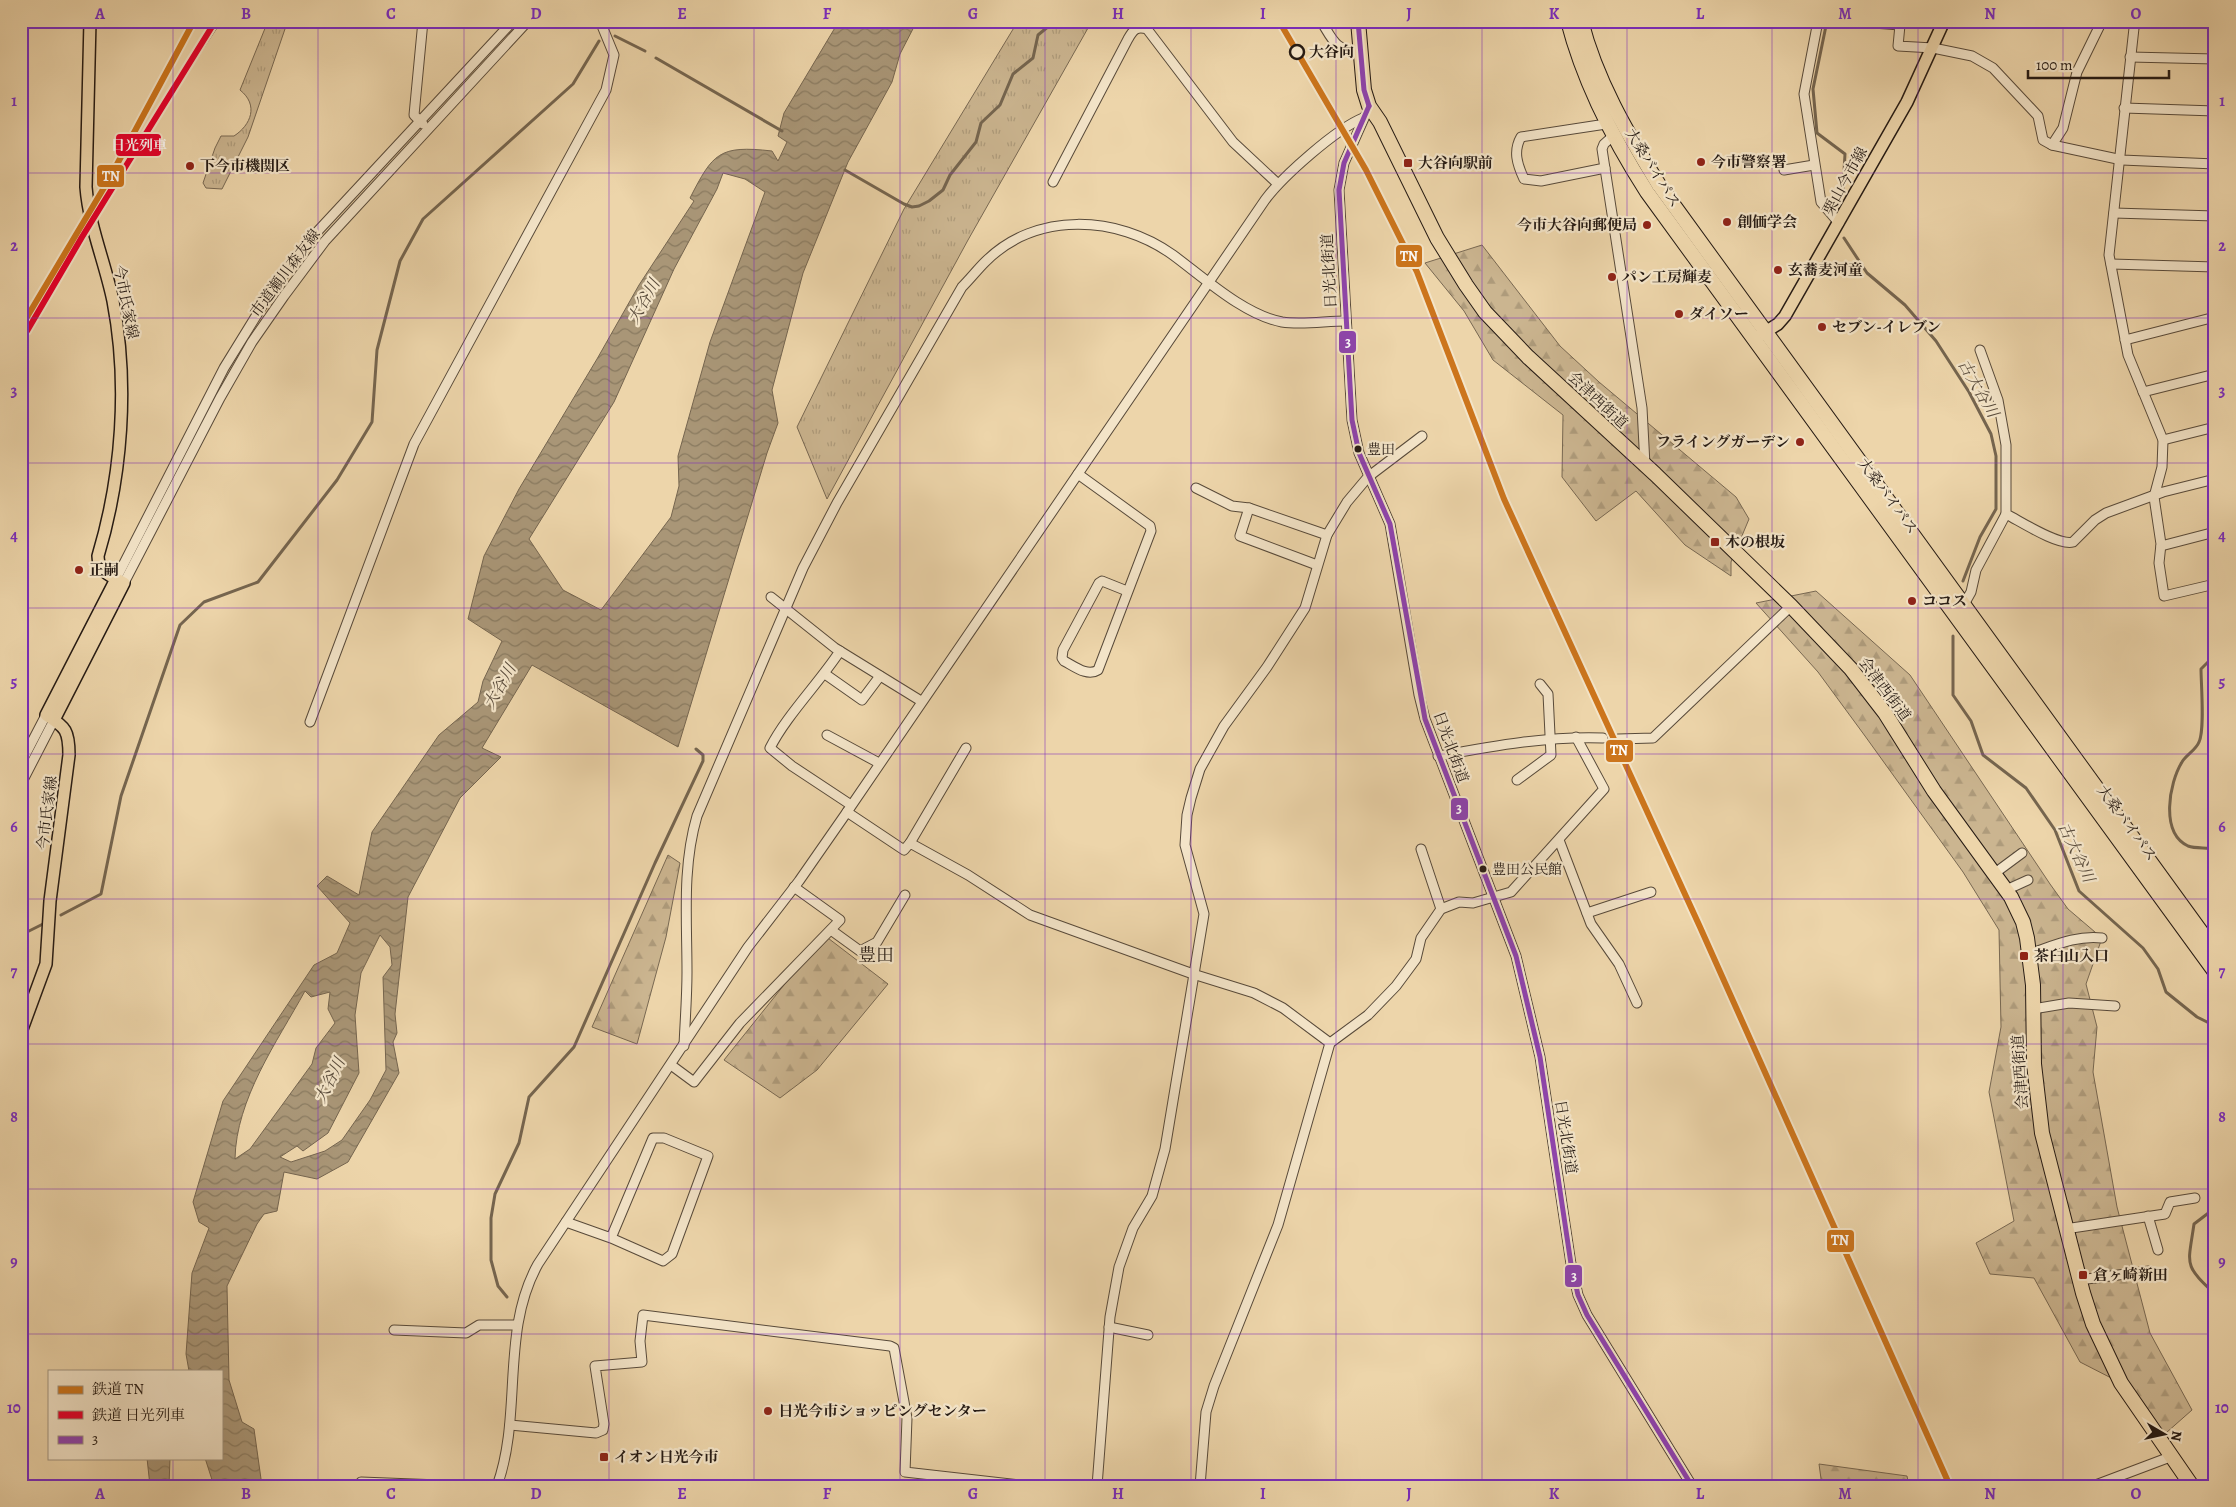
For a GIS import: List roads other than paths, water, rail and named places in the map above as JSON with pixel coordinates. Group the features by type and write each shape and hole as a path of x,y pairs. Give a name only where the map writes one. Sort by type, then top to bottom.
{"highway":[{"name":"会津西街道","path":"1358,21 1359,51 1366,112 1380,122 1437,238 1466,285 1486,312 1528,357 1645,465 1790,606 1867,689 1934,791 2006,890 2023,922 2029,954 2034,1064 2039,1114 2046,1156 2079,1280 2093,1324 2109,1361 2137,1409 2192,1486"},
{"name":"大桑バイパス","path":"1568,21 1586,77 1610,130 1635,174 1753,339 1960,610 2215,951"},
{"name":"大桑バイパス","path":"1581,21 1604,87 1647,165 1767,331 1960,610 2215,972"},
{"path":"1635,174 1647,165"}],"main road":[{"name":"今市氏家線","path":"90,21 86,186 89,212 112,300 120,356 118,452 111,509 98,556 98,564 106,573 120,581"},
{"name":"栗山今市線","path":"1753,339 1767,331 1785,316 1907,102 1944,21"},
{"path":"50,717 120,581"},
{"name":"今市氏家線","path":"21,1032 46,964 51,894 69,755 69,739 66,730 50,717"}],"street":[{"path":"423,21 414,115 429,128"},
{"name":"市道瀬川森友線","path":"120,581 208,397 242,336 269,296 316,233 513,21"},
{"name":"市道瀬川森友線","path":"120,581 220,398 266,320 325,241 528,21"},
{"path":"310,722 414,444 606,90 614,55 600,21"},
{"path":"1321,21 1336,45 1346,51 1359,51"},
{"path":"1818,21 1804,94 1814,165 1822,202 1839,223"},
{"path":"2052,146 2063,128 2077,72 2102,21"},
{"path":"2137,21 2134,28 2124,108 2109,255 2110,264 2128,355 2163,440 2162,467 2154,496 2161,546 2159,562 2164,596 2215,584"},
{"path":"1860,22 1902,23 1898,46 1933,48 1972,56 1993,68 2038,116 2042,140 2052,146 2119,160 2215,164"},
{"path":"1053,182 1128,39 1134,29 1140,27 1147,29 1233,142 1278,184"},
{"path":"2130,57 2215,59"},
{"path":"2124,108 2215,111"},
{"path":"497,1486 506,1455 510,1425 517,1325 528,1281 748,947 796,884 849,808 1265,200 1278,184 1342,129 1366,112"},
{"name":"日光北街道","path":"1366,112 1344,164 1339,190 1352,420 1359,453 1390,524 1419,695 1438,756 1516,956 1540,1057 1571,1264 1578,1295 1610,1355 1692,1486"},
{"path":"1604,168 1541,181 1524,179 1519,168 1516,147 1522,136 1610,130 1602,149 1642,408 1645,465"},
{"path":"1784,170 1814,165"},
{"path":"2114,213 2215,216"},
{"path":"684,1046 687,974 685,896 688,855 692,834 721,756 803,568 837,504 962,287 986,261 1008,244 1031,232 1075,224 1095,224 1116,228 1151,242 1243,305 1282,322 1346,321"},
{"path":"2110,264 2215,267"},
{"path":"2125,340 2215,317"},
{"path":"1960,610 1971,592 1976,570 1991,538 2006,514 2006,445 1998,400 1980,350"},
{"path":"2143,392 2215,374"},
{"path":"2163,440 2215,427"},
{"path":"1096,1486 1110,1327 1119,1267 1133,1228 1152,1196 1165,1148 1204,914 1185,845 1187,814 1200,769 1224,726 1267,667 1305,608 1327,535 1347,502 1368,476 1422,436"},
{"path":"1078,474 1150,526 1127,591 1098,670 1094,673 1086,672 1064,661 1062,658 1063,650 1099,582 1102,581 1127,591"},
{"path":"2006,514 2049,536 2069,543 2073,542 2095,520 2106,513 2154,496 2215,480"},
{"path":"1196,488 1232,506 1249,508 1327,535"},
{"path":"1249,508 1240,536 1317,565"},
{"path":"2161,546 2215,532"},
{"path":"771,598 840,650 921,701"},
{"path":"1618,739 1653,738 1790,606"},
{"path":"840,650 825,674 775,736 770,748 792,766 904,850 966,748"},
{"path":"825,674 862,700 880,676"},
{"path":"1517,780 1551,755 1548,694 1540,684"},
{"path":"21,763 50,717"},
{"path":"21,784 50,717"},
{"path":"827,735 879,763"},
{"path":"1438,756 1519,742 1576,737 1603,738"},
{"path":"1200,1486 1206,1412 1214,1386 1278,1225 1330,1043 1368,1015 1396,986 1416,959 1421,938 1441,909 1459,902 1473,903 1511,892 1604,789 1576,737"},
{"path":"1559,840 1591,924 1618,964 1637,1003"},
{"path":"910,843 968,875 1030,915 1269,1000 1330,1043"},
{"path":"1421,849 1441,909"},
{"path":"1995,873 2022,853"},
{"path":"2006,890 2028,880"},
{"path":"671,1065 694,1082 740,1023 840,920 796,884"},
{"path":"1587,913 1652,892"},
{"path":"831,930 860,951 877,942 905,895"},
{"path":"2029,954 2069,940 2088,936 2102,938"},
{"path":"2033,1009 2070,1003 2115,1006"},
{"path":"566,1222 612,1238 663,1260 672,1254 708,1156 664,1138 653,1138 612,1238"},
{"path":"2066,1229 2165,1214 2170,1202 2194,1198"},
{"path":"2148,1216 2158,1250"},
{"path":"2079,1280 2149,1271"},
{"path":"510,1425 596,1433 602,1430 604,1424 595,1366 642,1362 640,1341 643,1315 890,1346 894,1348 907,1418 905,1472 1029,1486"},
{"path":"394,1330 466,1333 479,1325 517,1325"},
{"path":"1110,1327 1148,1335"},
{"path":"2093,1486 2170,1457"},
{"path":"361,1486 361,1482 466,1486"}],"water":[{"name":"大谷川","path":"839,21 917,21 900,54 892,82 848,162 803,273 772,390 778,423 767,453 678,747 532,665 482,748 501,757 460,798 408,897 395,1014 397,1033 393,1042 399,1073 348,1162 317,1179 284,1172 277,1211 264,1214 257,1224 227,1286 229,1380 242,1422 254,1429 262,1486 214,1486 206,1460 222,1460 222,1370 189,1370 186,1354 192,1273 209,1228 199,1222 193,1202 223,1101 314,965 337,953 350,923 317,886 327,876 359,895 372,832 439,735 478,702 483,681 502,641 468,619 484,556 519,489 639,285 694,201 690,198 705,171 720,155 740,149 772,151 778,161 787,142 778,136 784,113","holes":["723,173 745,179 765,192 710,342 678,456 679,486 671,517 601,610 563,590 529,539 614,402 674,269 717,189","380,935 390,947 392,965 383,977 386,1070 370,1100 342,1140 325,1151 291,1162 280,1157 297,1146 303,1151 328,1133 359,1073 355,1015 361,973","305,991 311,997 330,992 328,1009 335,1023 316,1048 312,1064 250,1149 235,1159 237,1137 250,1093"]},
{"path":"147,1460 170,1460 169,1486 150,1486"}],"waterway":[{"path":"845,170 912,207 929,201 943,190 950,175 976,142 981,123 1000,105 1013,74 1033,58 1038,35 1055,21"},
{"name":"古大谷川","path":"1827,21 1813,89 1817,133 1845,154 1843,189"},
{"path":"615,36 645,51"},
{"path":"61,915 101,894 121,796 180,625 204,602 258,582 337,480 372,422 377,350 400,261 423,219 573,84 599,41"},
{"path":"656,58 782,131"},
{"name":"古大谷川","path":"1844,238 1867,273 1905,305 1936,341 1969,392 1991,434 1996,456 1996,509 1980,537 1963,581"},
{"name":"古大谷川","path":"1953,636 1953,695 1971,721 1983,755 2026,788 2055,830 2079,891 2143,948 2158,969 2166,992 2197,1017 2215,1026"},
{"path":"2215,655 2201,669 2201,736 2198,745 2184,759 2177,771 2170,807 2170,819 2173,830 2179,840 2191,847 2215,849"},
{"path":"507,1297 498,1286 491,1260 491,1218 495,1194 519,1143 529,1097 574,1047 655,863 703,761 703,755 696,749"},
{"path":"21,935 45,923"},
{"name":"古大谷川","path":"2215,1208 2194,1224 2190,1248 2190,1264 2193,1270 2215,1294"}],"tunnel":[{"path":"1603,738 1618,739"}],"railway":[{"path":"103,198 219,21"}],"rail line":[{"name":"TN","path":"21,327 108,181 194,21"},
{"name":"TN","path":"1279,21 1366,170 1417,272 1504,499 1700,927 1950,1486"},
{"name":"日光列車","path":"27,331 82,237 213,25"}],"place":[{"name":"大谷向","path":"1297,52"},
{"name":"今市警察署","path":"1701,162"},
{"name":"大谷向駅前","path":"1408,163"},
{"name":"下今市機関区","path":"190,166"},
{"name":"創価学会","path":"1727,222"},
{"name":"今市大谷向郵便局","path":"1647,225"},
{"name":"玄蕎麦河童","path":"1778,270"},
{"name":"パン工房輝麦","path":"1612,277"},
{"name":"ダイソー","path":"1679,314"},
{"name":"セブン-イレブン","path":"1822,327"},
{"name":"フライングガーデン","path":"1800,442"},
{"name":"豊田","path":"1358,449"},
{"name":"木の根坂","path":"1715,542"},
{"name":"正嗣","path":"79,570"},
{"name":"ココス","path":"1912,601"},
{"name":"豊田公民館","path":"1483,869"},
{"name":"茶臼山入口","path":"2024,956"},
{"name":"倉ヶ崎新田","path":"2083,1275"},
{"name":"日光今市ショッピングセンター","path":"768,1411"},
{"name":"イオン日光今市","path":"604,1457"}],"district":[{"name":"豊田","path":"876,955"}]}
